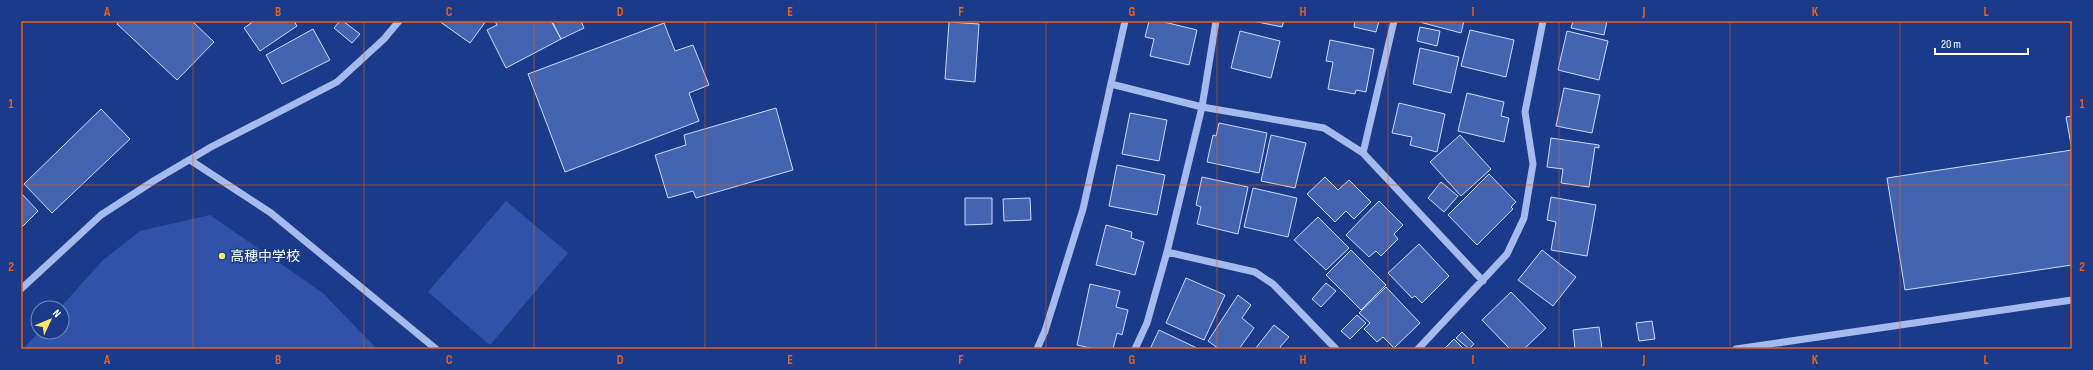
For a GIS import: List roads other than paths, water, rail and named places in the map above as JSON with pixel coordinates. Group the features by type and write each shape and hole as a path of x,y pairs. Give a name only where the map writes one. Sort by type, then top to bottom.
{"street":[{"path":"21,289 101,215 190,160 337,82 384,39 399,21"},
{"path":"1037,349 1045,330 1083,209 1125,21"},
{"path":"1135,349 1146,323 1167,252 1202,107 1216,21"},
{"path":"1363,154 1394,21"},
{"path":"1418,349 1483,282 1507,254 1524,218 1533,164 1525,112 1543,21"},
{"path":"1111,84 1202,107 1324,128 1363,154 1483,282"},
{"path":"190,160 271,213 436,349"},
{"path":"1167,252 1255,272 1273,284 1336,349"},
{"path":"1736,349 2072,300"}],"place":[{"name":"高穂中学校","path":"222,256"}]}
